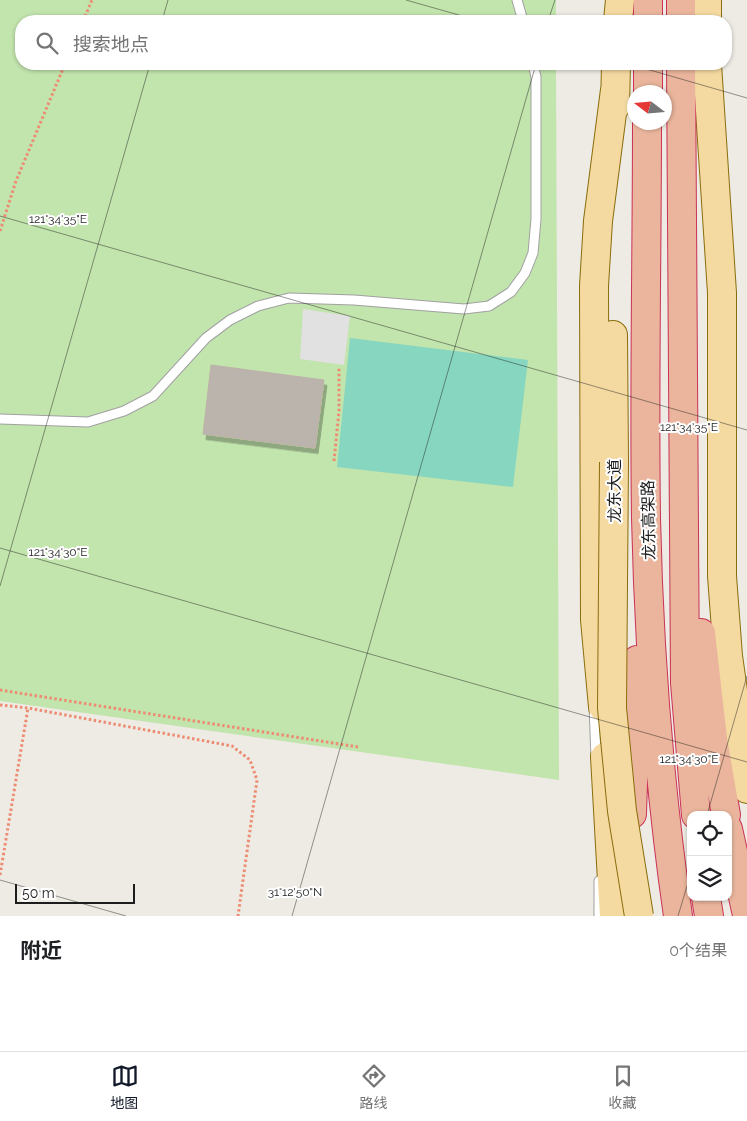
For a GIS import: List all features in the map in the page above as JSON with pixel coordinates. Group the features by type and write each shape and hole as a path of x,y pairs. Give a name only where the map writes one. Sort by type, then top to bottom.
{"highway":[{"path":"648,0 648,15"},
{"path":"681,0 681,15"},
{"path":"648,70 648,85"},
{"path":"681,70 685,683 696,811"},
{"name":"龙东高架路","path":"648,130 646,519 660,765 678,916"},
{"path":"682,366 703,659 725,811"},
{"path":"633,916 632,841 635,686 646,519"},
{"path":"732,849 747,914"},
{"path":"735,864 747,896"},
{"path":"707,901 709,916"}],"main road":[{"path":"619,15 620,0"},
{"path":"707,0 707,15"},
{"path":"708,70 722,293 722,576 728,656 747,789"},
{"path":"609,912 602,704 595,620 594,286 598,221 611,87"},
{"name":"龙东大道","path":"611,87 614,462 612,708 622,811 639,916"}],"lane":[{"path":"517,0 521,15"},
{"path":"0,419 88,422 124,411 153,396 206,338 230,320 258,306 289,298 354,300 464,309 489,306 511,292 525,273 533,253 536,219 536,77 534,70"},
{"path":"585,609 589,286 611,87"},
{"path":"585,619 594,689 599,820"},
{"path":"599,868 609,912 599,916"}],"path":[{"path":"86,15 92,0"},
{"path":"0,231 16,181 62,70"},
{"path":"334,461 339,368"},
{"path":"0,690 358,748"},
{"path":"0,705 28,708 232,746 250,760 257,780 238,916"},
{"path":"0,875 28,708"}],"green space":[{"path":"0,0 556,0 556,15 15,15 15,70 556,70 559,780 0,701"},
{"path":"350,338 528,360 513,487 337,467"}],"shaded area":[{"path":"303,309 350,316 344,365 300,359"}],"building":[{"path":"211,365 324,380 315,448 203,434"}]}
